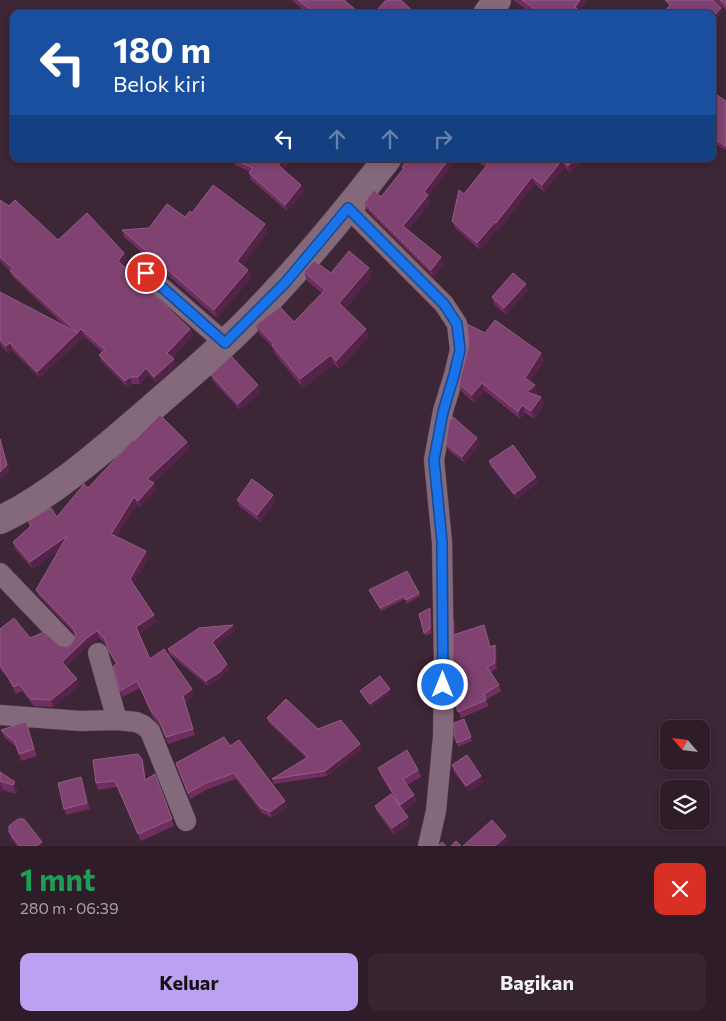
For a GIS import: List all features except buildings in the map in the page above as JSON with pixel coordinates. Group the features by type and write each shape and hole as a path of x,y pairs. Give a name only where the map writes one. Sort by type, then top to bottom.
{"street":[{"path":"0,520 45,494 84,465 128,429 225,343 285,283 384,162"},
{"path":"348,208 444,304 457,324 460,350 443,412 434,460 442,542 443,717 436,811 428,846"},
{"path":"146,273 225,343"},
{"path":"0,573 66,642"},
{"path":"98,654 117,720"},
{"path":"0,716 81,721 117,720 136,722 143,725 150,731 186,821"}],"route":[{"path":"146,273 225,343 285,283 348,208 444,304 452,315 457,324 460,350 443,412 434,460 442,542 443,685"}]}
